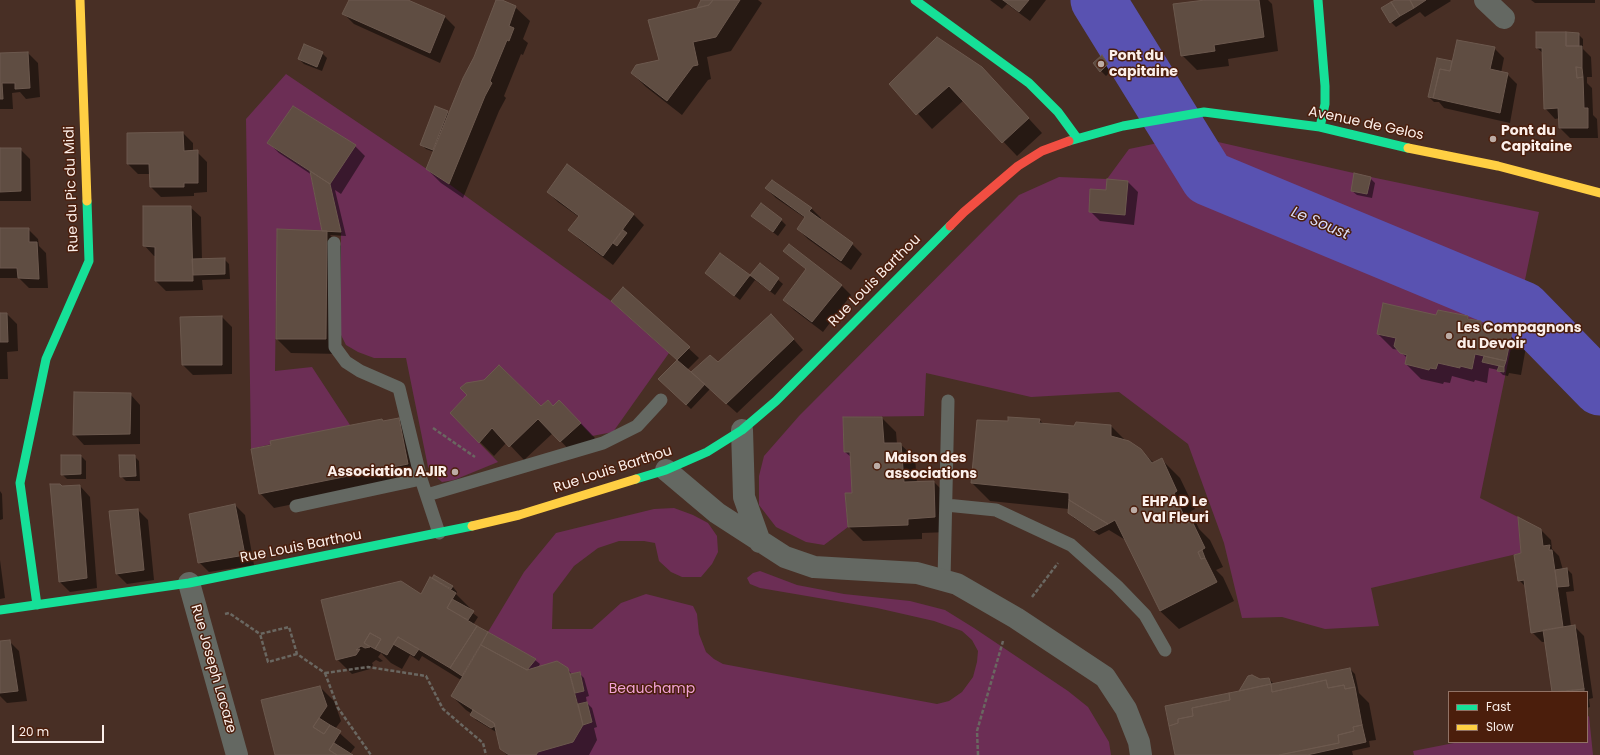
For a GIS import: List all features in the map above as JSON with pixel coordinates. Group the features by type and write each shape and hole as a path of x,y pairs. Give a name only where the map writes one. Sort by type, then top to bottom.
{"street":[{"name":"Rue du Pic du Midi","path":"37,605 20,483 46,359 89,262 80,0"},
{"path":"915,0 1028,84 1058,112 1077,138"},
{"path":"1318,0 1325,86 1325,104 1320,127"},
{"path":"1485,0 1504,18"},
{"name":"Avenue de Gelos","path":"1123,126 1204,112 1320,127 1410,148 1498,166 1600,193"},
{"name":"Rue Louis Barthou","path":"0,610 189,583 440,533 519,515 666,470 707,452 742,430 776,401 964,212 1018,166 1042,151 1077,138 1123,126"},
{"path":"742,430 744,497 760,542"},
{"path":"666,470 717,514 785,557 814,567 917,573 944,580 956,584 1016,618 1105,677 1126,709 1141,755"},
{"name":"Rue Joseph Lacaze","path":"189,583 236,755"}],"lane":[{"path":"334,243 335,347 346,362 360,371 399,388 426,495 440,533"},
{"path":"426,495 603,442 637,426 661,400"},
{"path":"944,580 948,401"},
{"path":"296,506 422,480"},
{"path":"946,505 996,510 1071,545 1117,586 1145,615 1165,650"}],"path":[{"path":"403,406 498,474"},
{"path":"198,618 229,613 260,634 268,662 297,654"},
{"path":"260,634 289,626 297,654 325,673 338,708 371,755"},
{"path":"325,673 368,667 426,676 443,709 483,743 486,755"}],"green space":[{"path":"286,74 449,184 611,301 669,353 613,432 592,436 559,401 553,406 548,400 541,406 499,365 484,380 460,388 467,395 450,413 498,462 454,480 442,482 435,476 428,467 406,358 374,358 358,352 346,345 341,335 341,232 330,184 355,145 293,106 268,143 310,171 322,231 277,229 275,371 312,367 350,425 251,449 246,119"},
{"path":"1192,136 1371,177 1539,212 1480,498 1518,517 1521,553 1371,588 1379,626 1325,629 1282,617 1242,618 1224,543 1188,444 1119,392 1031,397 926,373 924,416 843,417 844,452 850,452 852,493 845,494 848,527 824,545 806,542 776,527 759,505 759,476 764,456 799,416 1019,195 1059,177 1107,179 1129,149"},
{"name":"Beauchamp","path":"674,508 693,515 708,523 717,536 718,552 712,564 701,577 682,577 671,572 659,561 655,543 644,541 619,541 598,548 574,566 553,594 552,629 592,629 621,603 646,594 693,606 697,614 699,634 706,652 723,664 937,704 949,701 962,692 973,677 977,662 978,651 972,640 962,631 934,621 877,608 760,588 750,584 747,578 753,573 760,571 797,585 844,594 910,601 945,610 1068,691 1088,707 1109,742 1111,755 536,755 538,752 573,742 583,725 592,722 587,702 578,704 575,693 584,691 580,672 570,674 568,668 527,670 535,659 488,632 524,572 556,533 654,509"},
{"path":"1588,716 1593,755 1414,755 1413,751 1454,743 1588,743"}],"building":[{"path":"349,0 408,0 445,16 430,53 342,14"},
{"path":"496,0 502,0 516,6 509,26 514,28 509,41 507,40 490,81 492,83 485,96 449,184 426,169 463,78 474,57"},
{"path":"701,0 713,0 709,5 697,8"},
{"path":"713,0 740,0 716,37 693,42 698,65 693,66 667,101 631,73 636,65 659,60 648,20 709,5"},
{"path":"1003,0 1029,0 1019,12"},
{"path":"1205,0 1259,0 1264,37 1214,45 1215,51 1181,56 1173,4"},
{"path":"1395,0 1410,0 1414,8 1400,16 1391,2"},
{"path":"1410,0 1426,0 1414,8"},
{"path":"1391,2 1400,16 1390,23 1381,8"},
{"path":"1536,32 1566,32 1566,46 1582,46 1582,68 1576,67 1577,78 1583,77 1584,108 1588,108 1588,128 1559,128 1558,108 1544,109 1542,48 1536,48"},
{"path":"1566,32 1579,33 1579,46 1566,46"},
{"path":"937,37 982,67 1029,118 1002,143 949,86 916,115 889,84"},
{"path":"1457,40 1495,47 1490,69 1508,73 1500,113 1433,98 1440,69 1450,71"},
{"path":"304,44 323,52 317,67 298,59"},
{"path":"28,52 30,88 15,89 15,83 2,83 3,99 0,99 0,53"},
{"name":"Pont du capitaine","path":"1102,55 1108,64 1100,72 1093,63"},
{"path":"1437,58 1452,61 1450,71 1440,69 1433,98 1428,97"},
{"path":"1576,67 1582,68 1583,77 1577,78"},
{"path":"293,106 356,145 330,184 267,143"},
{"path":"435,106 448,111 433,150 420,145"},
{"path":"183,132 184,151 198,150 198,183 184,183 184,187 150,187 149,164 127,164 127,133"},
{"path":"0,148 21,148 21,191 0,192"},
{"path":"567,164 634,214 603,256 568,230 579,216 547,192"},
{"path":"310,171 330,184 341,232 322,231"},
{"path":"1354,173 1371,177 1367,194 1351,191"},
{"path":"1107,179 1128,181 1125,215 1089,212 1090,189 1106,190"},
{"path":"772,180 812,208 809,211 853,243 841,261 797,229 805,217 765,188"},
{"path":"761,203 782,219 773,232 751,216"},
{"path":"143,206 191,206 193,281 155,281 155,247 143,246"},
{"path":"0,228 29,228 29,242 37,242 39,279 18,278 17,268 0,268"},
{"path":"277,229 327,231 326,339 276,339"},
{"path":"623,230 627,233 617,246 613,243"},
{"path":"789,244 842,285 812,322 783,300 806,269 783,251"},
{"path":"720,253 750,275 734,296 705,273"},
{"path":"225,258 225,274 193,275 192,259"},
{"path":"760,263 779,278 770,291 750,275"},
{"path":"623,287 690,347 677,360 611,301"},
{"name":"Les Compagnons du Devoir","path":"1383,303 1436,315 1438,310 1468,316 1468,319 1481,321 1481,325 1512,332 1506,361 1475,354 1472,369 1438,363 1436,369 1430,368 1429,370 1405,364 1407,355 1400,353 1394,346 1396,338 1377,334"},
{"path":"0,313 7,313 8,342 0,342"},
{"path":"771,314 794,339 726,404 691,372 710,355 718,362"},
{"path":"222,316 222,365 182,365 180,317"},
{"path":"1484,356 1506,361 1504,367 1482,362"},
{"path":"677,360 705,384 686,405 658,379"},
{"path":"499,365 541,406 548,400 553,406 559,400 581,423 560,442 538,419 509,447 492,428 479,443 450,413 467,395 460,388 466,383 484,380"},
{"path":"1499,366 1504,367 1504,372 1497,371"},
{"path":"74,392 131,393 130,434 73,435"},
{"name":"Maison des associations","path":"843,417 882,417 884,443 901,443 904,482 934,481 935,517 908,519 908,525 848,527 845,493 852,493 850,452 844,452"},
{"name":"EHPAD Le Val Fleuri","path":"1008,417 1040,419 1039,423 1074,426 1076,422 1111,425 1111,436 1129,441 1141,449 1152,463 1162,458 1177,491 1174,493 1187,523 1192,521 1205,548 1198,552 1201,559 1205,558 1217,582 1160,611 1115,520 1108,524 1069,500 1069,493 971,483 977,420 1008,421"},
{"path":"399,418 408,464 259,494 251,449 271,445 270,441 382,419 383,421"},
{"path":"61,455 81,455 81,474 61,475"},
{"path":"119,455 135,455 136,476 120,477"},
{"path":"50,484 60,484 62,486 80,485 87,578 59,582"},
{"path":"1069,500 1108,524 1094,531 1068,513"},
{"path":"235,504 245,555 198,563 189,514"},
{"path":"138,509 144,570 116,574 109,511"},
{"path":"1518,517 1541,529 1543,546 1550,545 1549,550 1552,550 1563,627 1531,633 1524,580 1518,581 1514,555 1521,553"},
{"path":"1202,550 1205,558 1201,559 1198,552"},
{"path":"1567,568 1569,586 1557,587 1555,570"},
{"path":"434,575 453,586 451,589 432,578"},
{"path":"430,577 456,593 447,608 477,626 450,668 398,637 387,655 375,649 381,639 370,633 364,643 370,647 365,648 361,646 356,650 360,649 356,655 336,660 321,600 401,581 421,594"},
{"path":"452,599 474,611 468,620 447,608"},
{"path":"1575,625 1584,689 1552,691 1543,630"},
{"path":"477,626 488,632 462,676 450,668"},
{"path":"488,632 536,659 527,670 481,645"},
{"path":"370,633 381,639 375,649 364,643"},
{"path":"398,637 419,649 414,656 393,644"},
{"path":"10,640 18,691 0,693 0,641"},
{"path":"481,645 527,670 557,661 568,668 583,725 573,742 538,752 536,755 509,755 500,749 494,723 451,696"},
{"path":"1350,668 1355,687 1345,689 1344,685 1328,688 1326,680 1272,692 1271,684"},
{"path":"580,672 584,691 575,693 570,674"},
{"path":"1252,675 1260,679 1269,678 1271,684 1239,691 1248,676"},
{"path":"1326,680 1328,688 1344,685 1345,689 1355,687 1362,725 1353,727 1354,731 1338,735 1339,743 1279,755 1175,755 1169,726 1178,723 1178,719 1193,716 1192,708 1230,700 1229,693 1271,684 1272,692"},
{"path":"320,686 327,706 313,727 324,734 330,725 341,731 329,750 337,755 275,755 261,700"},
{"path":"1584,689 1584,691 1569,691"},
{"path":"1229,693 1230,700 1192,708 1193,716 1178,719 1178,723 1169,726 1165,706"},
{"path":"587,702 592,722 583,725 578,704"},
{"path":"473,710 494,723 495,726 491,728 470,715"},
{"path":"319,718 330,725 324,734 313,727"},
{"path":"1362,725 1366,742 1307,755 1279,755 1339,743 1338,735 1354,731 1353,727"},
{"path":"334,743 353,755 337,755 329,750"}],"waterway":[{"name":"Le Soust","path":"1098,0 1208,178 1523,309 1600,388"}],"traffic: fast":[{"path":"915,0 1029,83 1058,112 1077,138"},
{"path":"1318,0 1325,86 1325,104 1320,127"},
{"path":"1069,141 1123,126 1204,112 1320,127 1408,148"},
{"path":"37,605 20,483 46,359 89,261 87,201"},
{"path":"636,479 666,470 707,452 742,430 776,401 950,226"},
{"path":"0,610 189,583 472,526"}],"traffic: slow":[{"path":"80,0 87,201"},
{"path":"1408,148 1498,166 1600,193"},
{"path":"472,526 519,515 636,479"}],"traffic: jam":[{"path":"950,226 964,212 1018,166 1042,151 1069,141"}],"place":[{"name":"Pont du capitaine","path":"1101,64"},
{"name":"Pont du Capitaine","path":"1493,139"},
{"name":"Les Compagnons du Devoir","path":"1449,336"},
{"name":"Maison des associations","path":"877,466"},
{"name":"Association AJIR","path":"455,472"},
{"name":"EHPAD Le Val Fleuri","path":"1134,510"}]}
